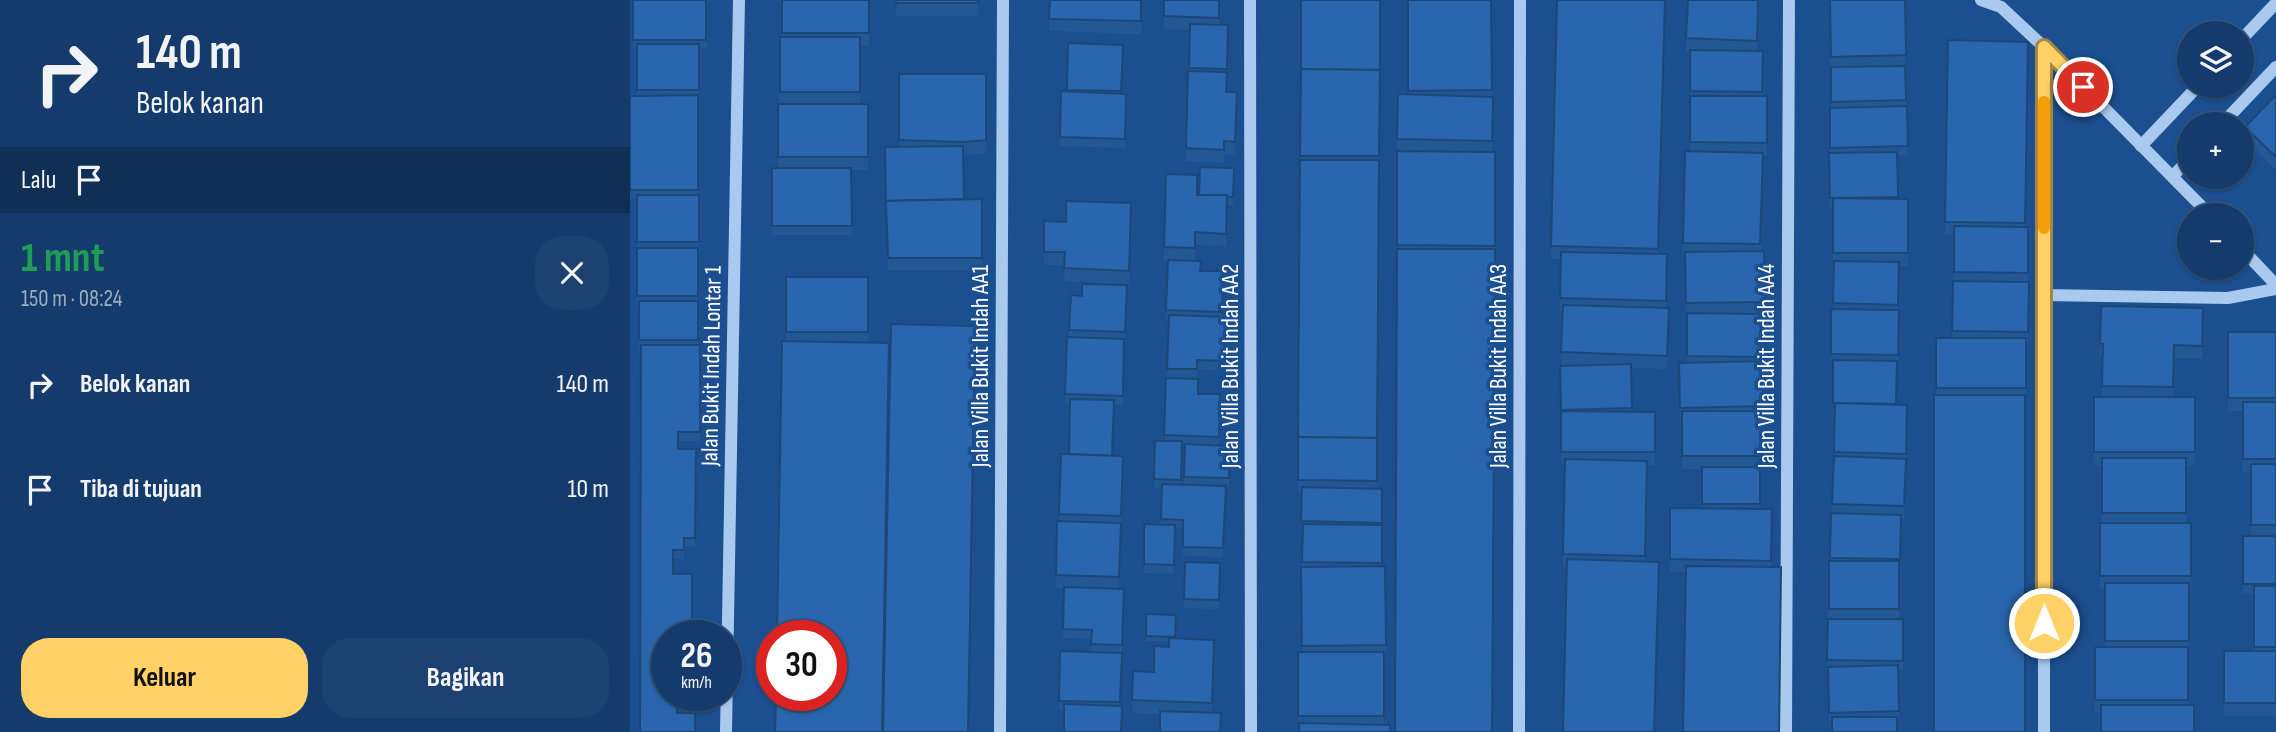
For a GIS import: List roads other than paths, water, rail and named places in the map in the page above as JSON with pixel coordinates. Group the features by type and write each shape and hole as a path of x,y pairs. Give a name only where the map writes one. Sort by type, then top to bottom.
{"street":[{"name":"Jalan Bukit Indah Lontar 1","path":"726,732 739,0"},
{"name":"Jalan Villa Bukit Indah AA1","path":"1000,732 1003,0"},
{"name":"Jalan Villa Bukit Indah AA2","path":"1250,0 1251,732"},
{"name":"Jalan Villa Bukit Indah AA3","path":"1519,732 1520,0"},
{"name":"Jalan Villa Bukit Indah AA4","path":"1786,732 1788,0"},
{"path":"1981,0 2001,7 2044,47 2198,203"},
{"path":"2254,26 2276,3"},
{"path":"2044,47 2044,732"},
{"path":"2233,112 2276,67"},
{"path":"2141,146 2187,98"},
{"path":"2172,176 2177,171"},
{"path":"2043,295 2228,298 2276,287 2254,262"}]}
